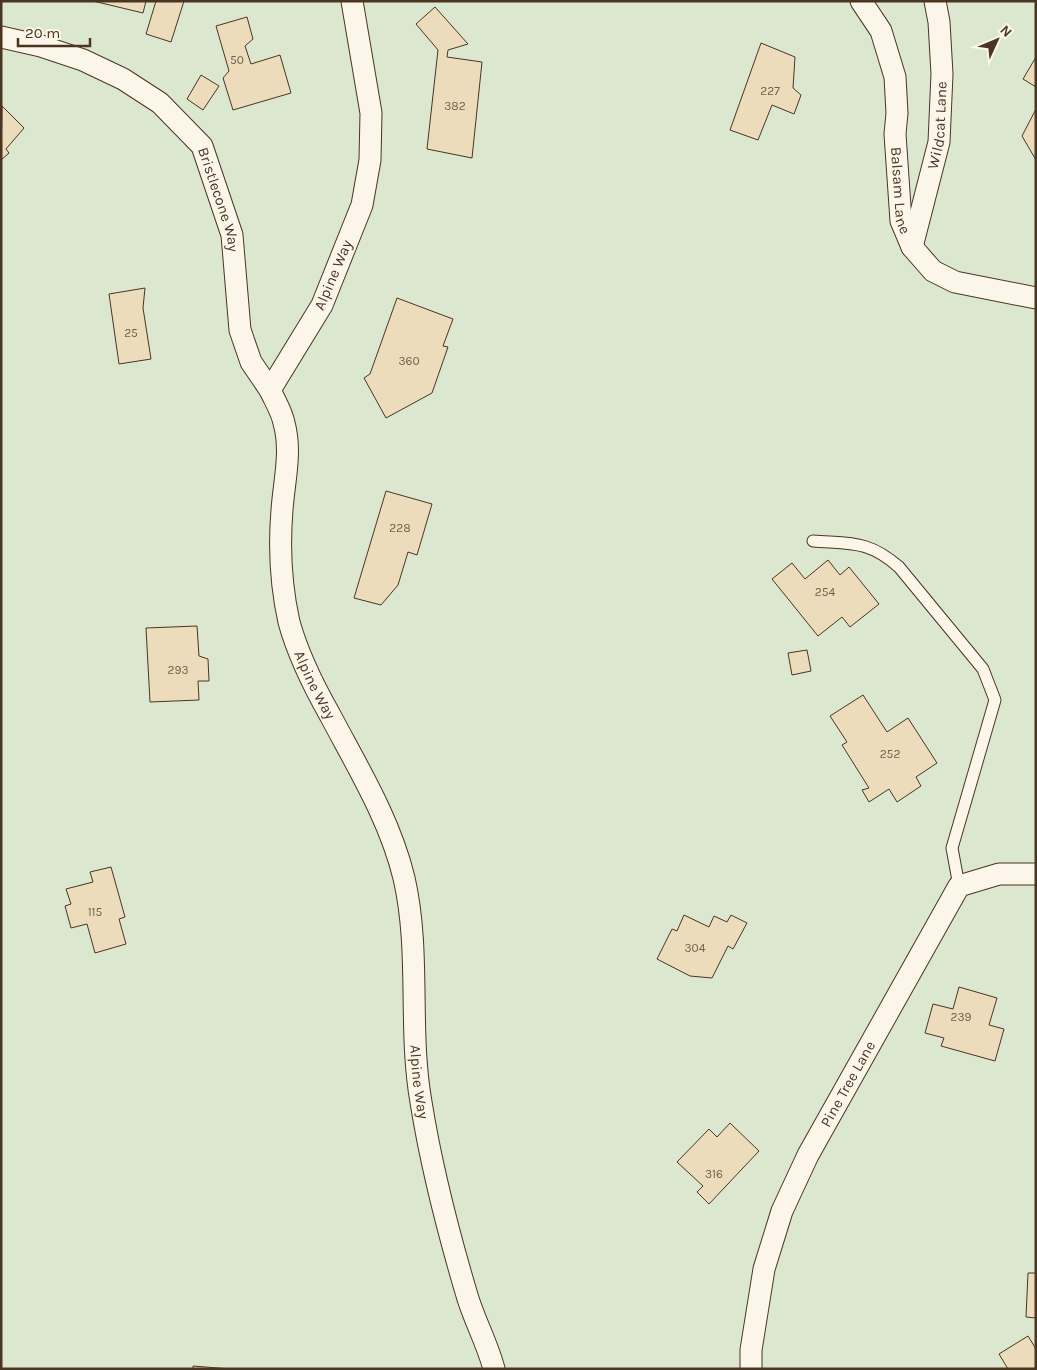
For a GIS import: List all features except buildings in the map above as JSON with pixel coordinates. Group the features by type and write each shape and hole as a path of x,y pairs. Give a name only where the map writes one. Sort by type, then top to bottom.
{"street":[{"name":"Alpine Way","path":"352,1 370,113 370,160 362,205 322,305 270,390 284,423 288,459 282,511 282,572 290,622 305,670 376,800 404,877 413,932 414,1031 420,1100 434,1167 466,1294 490,1352 494,1369"},
{"name":"Balsam Lane","path":"861,1 881,30 895,76 897,113 894,134 901,221 912,247 933,271 955,282 1036,298"},
{"name":"Wildcat Lane","path":"912,247 939,142 942,74 939,22 935,1"},
{"name":"Bristlecone Way","path":"1,37 41,46 83,60 123,78 160,103 202,146 232,235 240,330 251,362 270,390"},
{"path":"959,886 999,874 1036,874"},
{"name":"Pine Tree Lane","path":"751,1369 751,1350 764,1269 782,1211 808,1155 959,886"}],"lane":[{"path":"813,540 863,544 885,555 899,567 983,669 995,700 952,848 959,886"}],"green space":[{"path":"1,1 1036,1 1036,1369 1,1369"}]}
